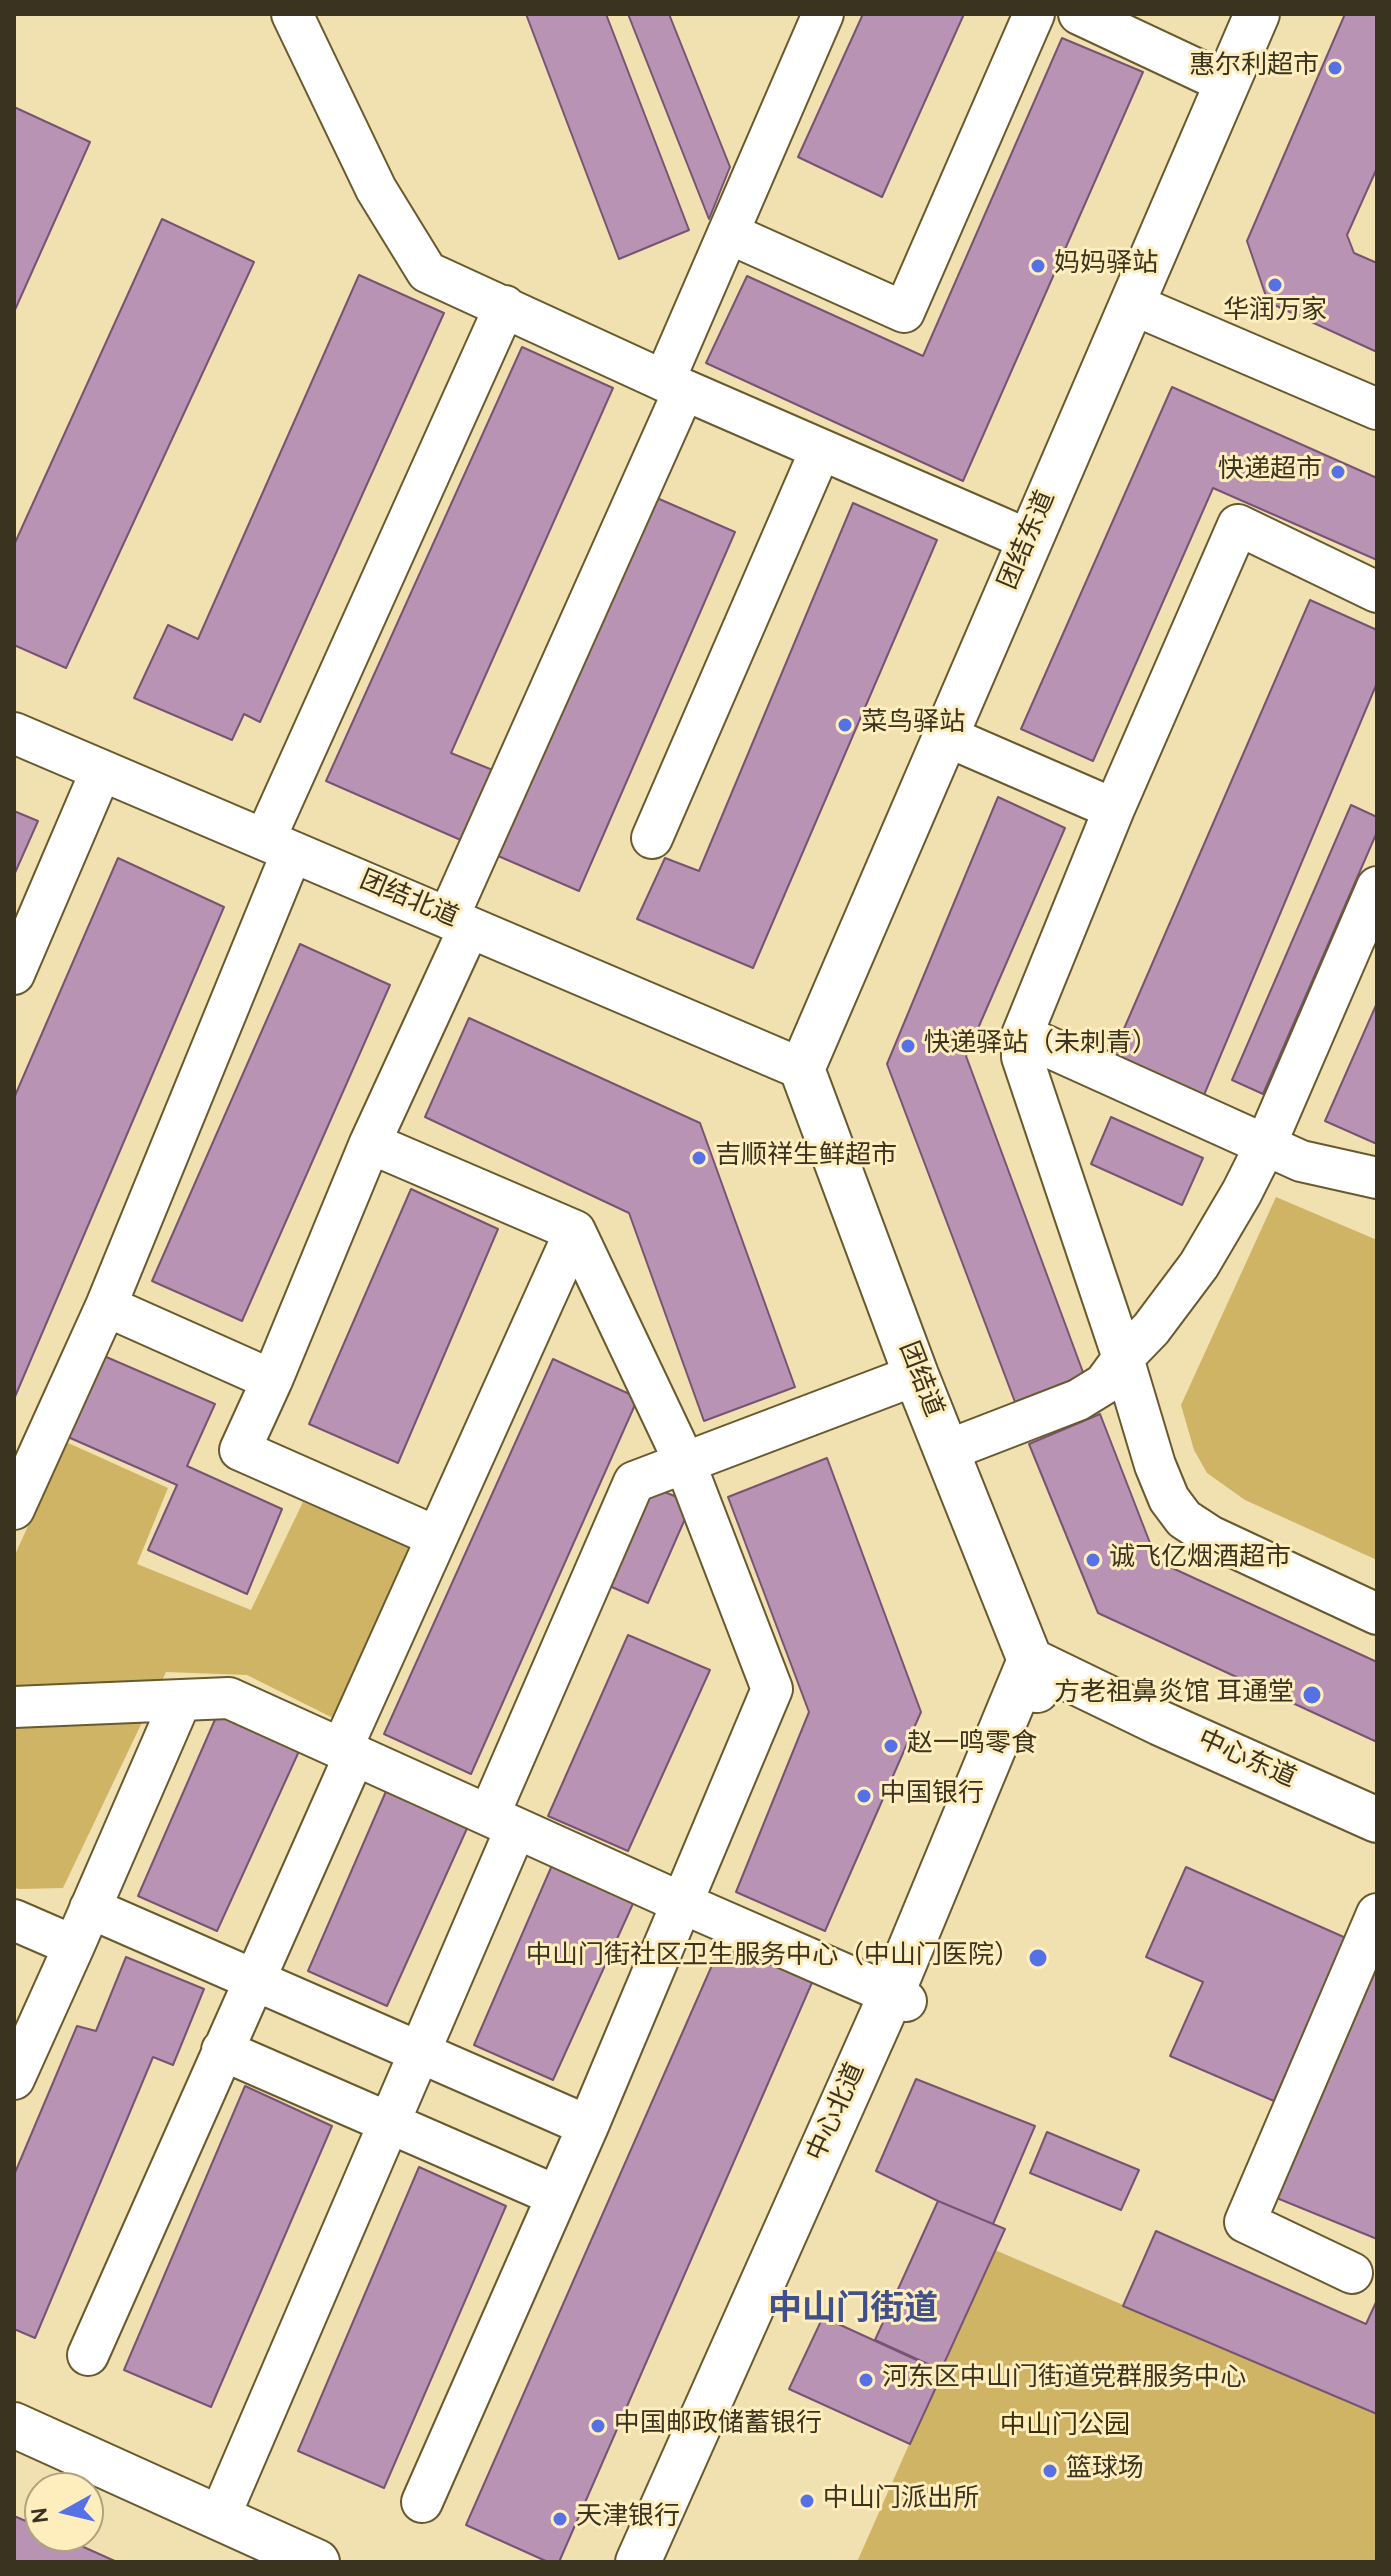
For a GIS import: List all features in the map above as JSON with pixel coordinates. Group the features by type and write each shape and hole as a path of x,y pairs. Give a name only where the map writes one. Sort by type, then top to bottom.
{"street":[{"path":"292,14 376,189 427,272 820,451 1029,540"},
{"path":"437,1537 240,1450 272,1380 459,923 674,386 728,233 823,14"},
{"path":"728,233 904,312 1034,14"},
{"path":"1079,14 1226,83"},
{"name":"团结东道","path":"802,1069 1257,14"},
{"path":"1132,304 1377,409"},
{"path":"14,1509 106,1306 278,846 505,306"},
{"path":"652,838 820,451"},
{"path":"1377,592 1238,525 1114,809 1022,1035 1022,1057 1123,1358 1155,1465 1169,1499 1184,1519 1210,1536 1377,1614"},
{"name":"团结北道","path":"14,733 802,1069"},
{"path":"946,736 1114,809"},
{"path":"14,974 101,771"},
{"path":"946,1451 1078,1400 1104,1384 1123,1358 1151,1329 1199,1265 1242,1192 1265,1146 1377,887"},
{"path":"1022,1035 1301,1161 1377,1178"},
{"name":"团结道","path":"802,1069 916,1375 1034,1675"},
{"path":"370,1143 575,1231 685,1463 772,1689 588,2126 422,2502"},
{"path":"88,2355 253,1979 437,1537 575,1231"},
{"path":"106,1306 272,1380"},
{"path":"219,2518 421,2052 503,1821 634,1482 916,1375"},
{"name":"中心东道","path":"1034,1675 1160,1723 1377,1820"},
{"name":"中心东道","path":"1034,1675 1377,1842"},
{"name":"中心北道","path":"657,2562 1034,1675"},
{"path":"14,1707 229,1698 899,1998"},
{"path":"14,2079 181,1700"},
{"path":"90,1908 588,2126"},
{"path":"1352,2273 1245,2222 1377,1914"},
{"path":"14,1920 74,1946"},
{"name":"中心北道","path":"638,2562 899,1998"},
{"path":"222,2050 557,2196"},
{"path":"14,2425 317,2562"}],"green space":[{"path":"1276,1197 1377,1240 1377,1560 1245,1500 1207,1473 1194,1450 1181,1405"},
{"path":"66,1442 168,1488 137,1564 251,1610 303,1502 409,1546 335,1719 247,1675 166,1672 63,1888 20,1889 14,1888 14,1557"},
{"name":"中山门公园","path":"995,2250 1377,2414 1377,2562 857,2562"}],"building":[{"path":"526,14 606,14 689,230 619,259"},
{"path":"628,14 669,14 730,167 709,219"},
{"path":"863,14 964,14 882,197 798,157"},
{"path":"1345,14 1377,14 1377,168 1347,235 1354,253 1377,263 1377,352 1268,302 1247,241"},
{"path":"1062,38 1143,72 963,481 706,363 747,276 923,356"},
{"path":"14,107 90,142 14,312"},
{"path":"162,219 254,262 66,668 14,645 14,545"},
{"path":"359,275 444,313 260,722 244,714 232,740 134,698 168,625 198,639"},
{"path":"522,347 613,388 451,753 495,771 463,841 326,781"},
{"path":"1172,387 1377,478 1377,560 1213,488 1093,761 1021,729"},
{"path":"650,495 735,532 579,891 489,852"},
{"path":"853,503 937,540 753,968 637,919 665,858 699,871"},
{"path":"1310,600 1377,630 1377,683 1201,1102 1110,1061"},
{"path":"998,797 1065,828 966,1056 1084,1375 1015,1402 887,1064"},
{"path":"1351,805 1377,817 1377,832 1263,1094 1232,1080"},
{"path":"14,811 38,821 14,875"},
{"path":"118,858 224,907 14,1399 14,1098"},
{"path":"300,944 390,985 242,1321 152,1281"},
{"path":"1377,1003 1377,1144 1325,1121"},
{"path":"469,1018 700,1123 795,1387 704,1421 629,1213 425,1117"},
{"path":"1111,1117 1203,1158 1182,1205 1091,1164"},
{"path":"411,1189 498,1229 398,1463 309,1424"},
{"path":"104,1356 215,1404 187,1466 282,1509 247,1594 148,1550 177,1485 68,1437"},
{"path":"553,1359 638,1398 471,1774 384,1734"},
{"path":"1100,1414 1157,1561 1377,1662 1377,1742 1098,1613 1029,1444"},
{"path":"827,1458 921,1712 825,1931 736,1892 809,1712 728,1497"},
{"path":"647,1485 692,1503 648,1603 605,1584"},
{"path":"628,1635 710,1670 628,1851 548,1816"},
{"path":"217,1715 300,1749 217,1931 138,1896"},
{"path":"387,1789 469,1824 387,2006 308,1971"},
{"path":"553,1863 636,1897 553,2080 474,2045"},
{"path":"1186,1867 1346,1938 1274,2101 1170,2056 1203,1982 1146,1957"},
{"path":"724,1938 814,1978 559,2562 548,2562 466,2525"},
{"path":"1377,1948 1377,2239 1267,2194"},
{"path":"126,1957 204,1989 173,2065 153,2057 35,2338 14,2329 14,2175 77,2026 96,2031"},
{"path":"916,2079 1035,2126 993,2224 876,2171"},
{"path":"245,2086 332,2126 211,2407 124,2370"},
{"path":"1047,2132 1139,2170 1121,2210 1030,2173"},
{"path":"419,2167 506,2206 384,2488 298,2451"},
{"path":"938,2201 1005,2229 941,2370 875,2340"},
{"path":"1156,2231 1366,2324 1377,2300 1377,2414 1123,2306"},
{"name":"河东区中山门街道党群服务中心","path":"823,2317 943,2372 910,2444 789,2389"},
{"path":"14,2516 24,2520 24,2552 95,2552 117,2562 14,2562"}],"place":[{"name":"惠尔利超市","path":"1335,68"},
{"name":"妈妈驿站","path":"1038,266"},
{"name":"华润万家","path":"1275,285"},
{"name":"快递超市","path":"1338,472"},
{"name":"菜鸟驿站","path":"845,725"},
{"name":"快递驿站（未刺青）","path":"908,1046"},
{"name":"吉顺祥生鲜超市","path":"699,1158"},
{"name":"诚飞亿烟酒超市","path":"1093,1560"},
{"name":"方老祖鼻炎馆 耳通堂","path":"1312,1695"},
{"name":"赵一鸣零食","path":"891,1746"},
{"name":"中国银行","path":"864,1796"},
{"name":"中山门街社区卫生服务中心（中山门医院）","path":"1038,1958"},
{"name":"河东区中山门街道党群服务中心","path":"866,2380"},
{"name":"中国邮政储蓄银行","path":"598,2426"},
{"name":"篮球场","path":"1050,2471"},
{"name":"中山门派出所","path":"807,2501"},
{"name":"天津银行","path":"560,2519"}],"district":[{"name":"中山门街道","path":"853,2312"}]}
